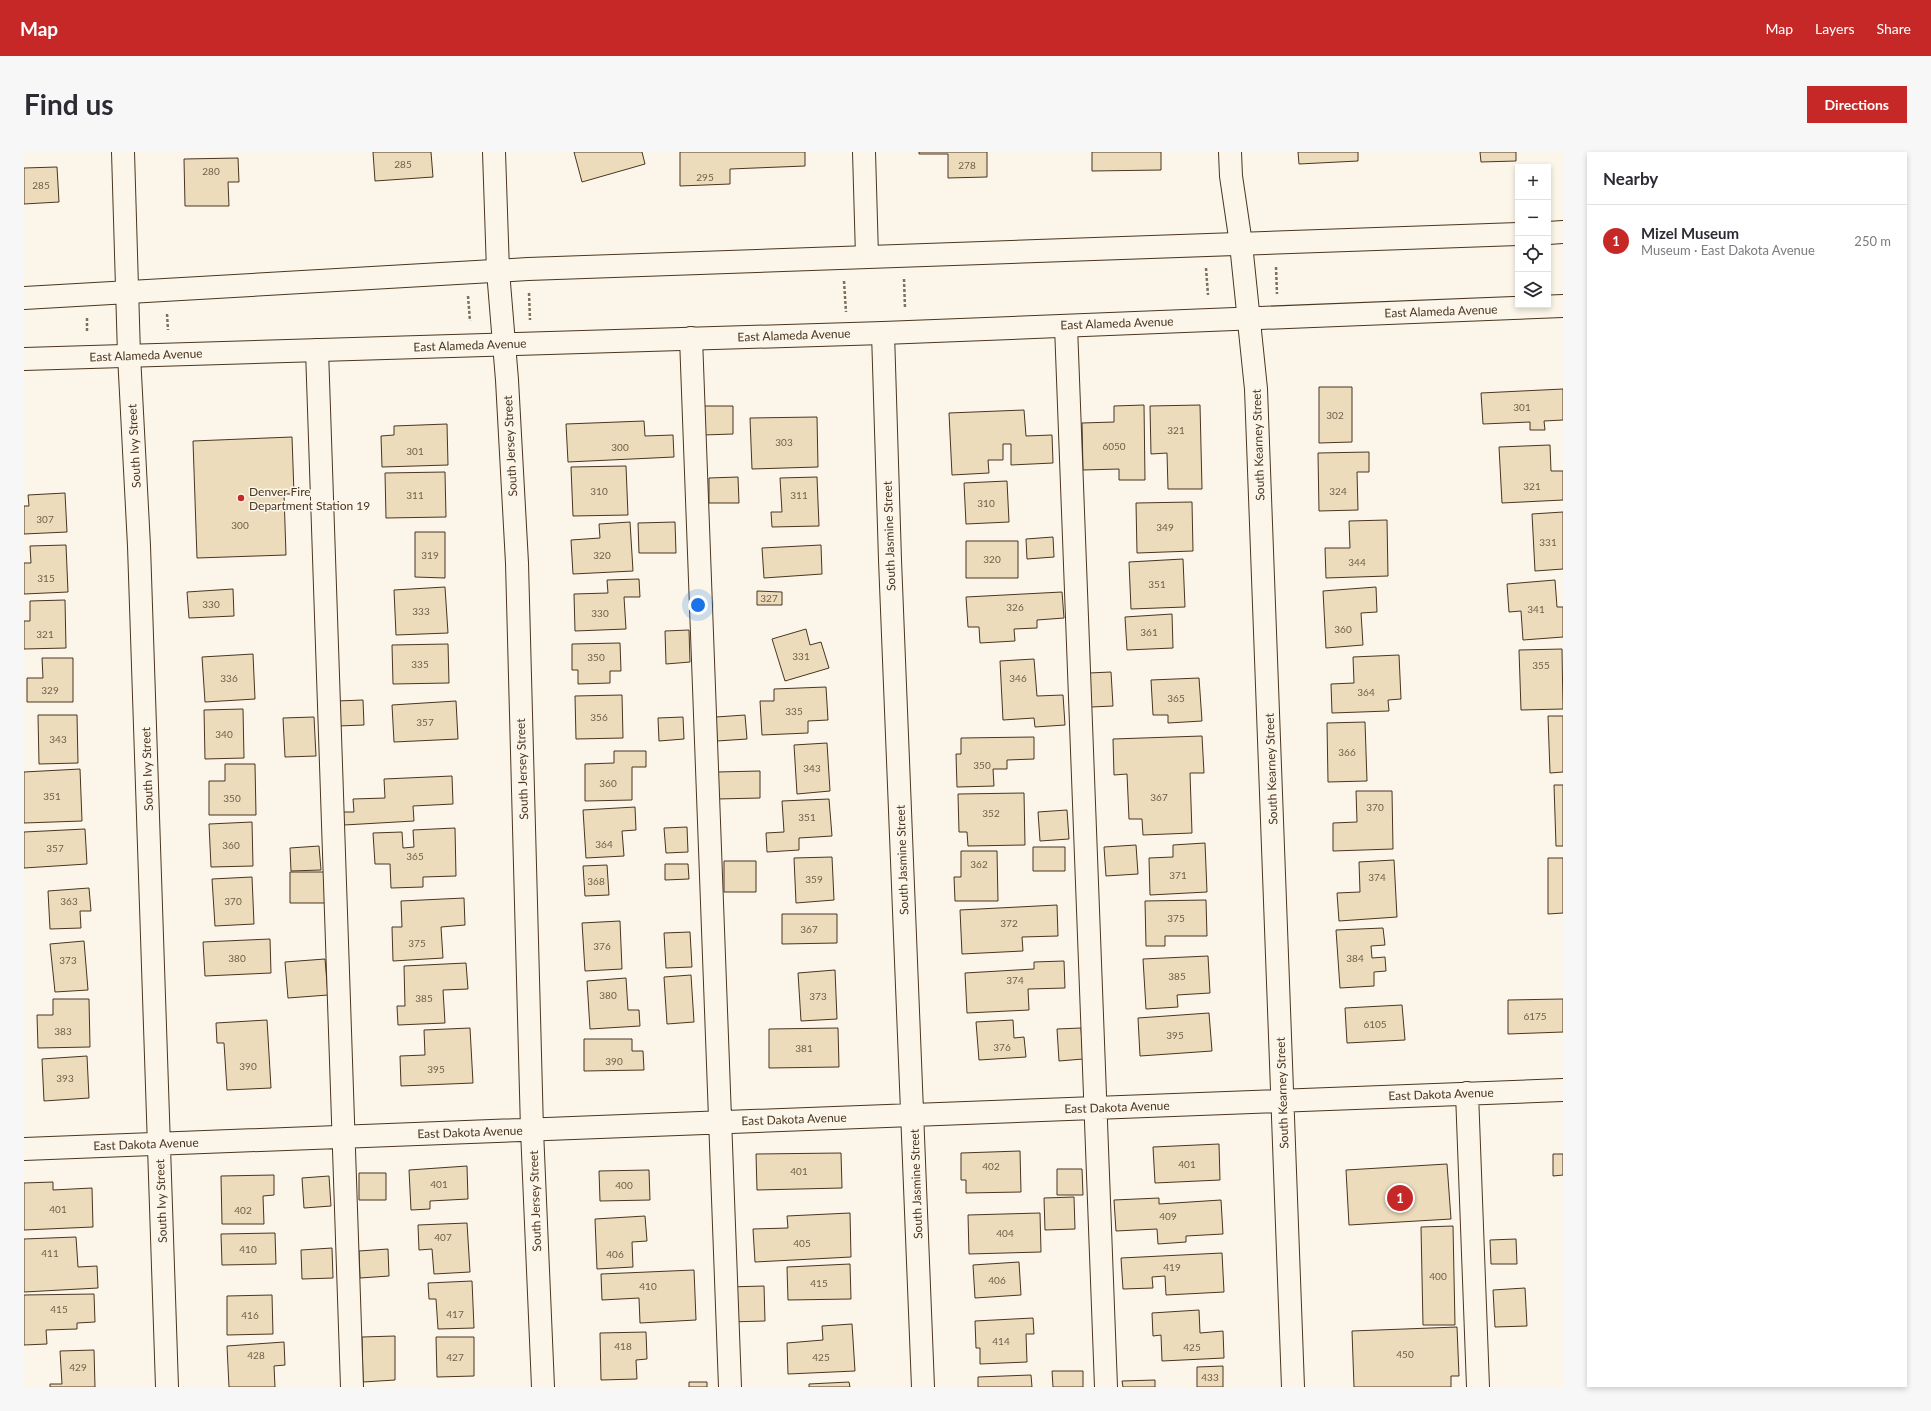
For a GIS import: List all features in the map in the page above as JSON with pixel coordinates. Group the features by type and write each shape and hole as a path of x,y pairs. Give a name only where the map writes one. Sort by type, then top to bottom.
{"street":[{"name":"South Ivy Street","path":"123,152 129,355 140,546 168,1387"},
{"name":"South Jersey Street","path":"494,152 498,271 504,344 517,563 532,1130 543,1387"},
{"path":"864,152 868,256"},
{"name":"South Kearney Street","path":"1230,152 1230,176 1241,244 1256,389 1293,1387"},
{"path":"1551,233 1563,232"},
{"path":"24,298 498,271 868,256 1515,234"},
{"name":"East Alameda Avenue","path":"24,359 1066,326 1563,306"},
{"path":"1066,326 1094,1108 1106,1387"},
{"name":"South Jasmine Street","path":"883,332 890,560 913,1115 922,1387"},
{"path":"691,338 730,1387"},
{"path":"316,350 352,1387"},
{"name":"East Dakota Avenue","path":"24,1149 1563,1090"},
{"path":"1467,1093 1478,1387"}],"path":[{"path":"1276,260 1277,295"},
{"path":"1206,266 1208,295"},
{"path":"844,274 846,314"},
{"path":"904,278 905,312"},
{"path":"468,292 470,322"},
{"path":"529,293 530,320"},
{"path":"166,312 168,330"},
{"path":"86,314 87,334"}],"building":[{"path":"373,152 431,152 433,177 375,181"},
{"path":"574,152 642,152 645,164 582,182"},
{"path":"680,152 805,152 805,166 730,169 730,184 680,186"},
{"path":"919,152 987,152 987,177 948,178 948,154 919,154"},
{"path":"1092,152 1161,152 1161,170 1092,171"},
{"path":"1298,152 1358,152 1358,161 1299,164"},
{"path":"1480,152 1516,152 1516,161 1481,162"},
{"path":"238,158 239,182 228,182 229,206 185,206 184,159"},
{"path":"57,167 59,202 24,204 24,168"},
{"path":"1319,387 1352,387 1352,442 1319,443"},
{"path":"1563,389 1563,420 1544,421 1545,430 1530,430 1530,422 1483,424 1481,393"},
{"path":"1144,405 1145,480 1119,480 1119,469 1083,470 1082,423 1114,422 1114,406"},
{"path":"1200,405 1202,489 1168,489 1167,453 1151,454 1150,406"},
{"path":"702,406 733,406 733,434 703,435"},
{"path":"1024,410 1026,436 1052,435 1053,463 1011,465 1011,444 1003,444 1003,460 988,460 989,473 952,475 949,413"},
{"path":"817,417 818,467 752,469 750,418"},
{"path":"644,421 645,436 673,435 674,457 568,462 566,424"},
{"path":"447,424 448,465 382,467 381,436 394,435 394,426"},
{"path":"292,437 294,494 284,494 286,555 197,558 193,441"},
{"path":"1550,445 1551,471 1563,471 1563,500 1502,503 1499,447"},
{"path":"1369,452 1369,472 1357,472 1358,510 1319,511 1318,453"},
{"path":"626,466 628,515 573,516 571,467"},
{"path":"445,472 446,517 386,518 385,473"},
{"path":"738,477 739,503 709,503 709,478"},
{"path":"817,477 819,526 772,527 771,512 782,512 780,478"},
{"path":"1007,481 1009,522 966,524 964,483"},
{"path":"65,493 67,532 24,534 24,506 29,506 28,495"},
{"path":"1192,502 1193,551 1137,553 1136,503"},
{"path":"1563,512 1563,569 1535,571 1532,514"},
{"path":"1387,520 1388,576 1326,578 1325,548 1350,548 1349,521"},
{"path":"630,522 633,571 573,574 571,540 600,538 599,524"},
{"path":"675,522 676,553 639,553 638,523"},
{"path":"415,532 445,532 445,578 415,577"},
{"path":"1053,537 1054,557 1027,559 1026,539"},
{"path":"966,541 1018,541 1018,578 966,578"},
{"path":"66,545 68,592 24,594 24,563 31,563 30,546"},
{"path":"821,545 822,574 764,578 762,548"},
{"path":"1183,559 1185,607 1131,609 1129,562"},
{"path":"639,579 640,597 624,597 626,629 575,631 574,594 608,593 607,580"},
{"path":"1555,580 1557,607 1563,607 1563,637 1523,640 1521,611 1509,612 1507,584"},
{"path":"445,587 448,633 396,635 394,590"},
{"path":"1376,587 1377,612 1361,613 1363,645 1326,648 1323,591"},
{"path":"233,589 234,616 189,618 187,592"},
{"path":"757,591 782,592 782,605 757,605"},
{"path":"1062,592 1064,618 1037,620 1037,628 1014,629 1015,641 980,643 979,627 968,627 966,597"},
{"path":"65,600 66,648 24,649 24,621 30,621 30,601"},
{"path":"1172,614 1173,648 1127,650 1125,617"},
{"path":"806,629 810,645 821,642 829,668 785,681 772,639"},
{"path":"689,630 690,662 666,664 665,631"},
{"path":"620,643 621,671 610,671 610,683 578,684 578,670 572,670 572,644"},
{"path":"448,644 449,683 393,684 392,645"},
{"path":"1562,649 1563,709 1521,710 1519,650"},
{"path":"253,654 255,699 205,702 202,657"},
{"path":"1399,655 1401,699 1388,700 1389,711 1332,713 1331,684 1354,683 1353,657"},
{"path":"42,658 73,658 73,702 27,702 27,678 43,678"},
{"path":"1034,659 1037,696 1063,695 1065,725 1035,727 1034,718 1003,720 1000,661"},
{"path":"1111,672 1113,706 1091,707 1089,673"},
{"path":"1199,678 1202,721 1168,723 1168,715 1153,715 1151,680"},
{"path":"826,687 828,720 808,721 808,733 762,735 760,701 774,701 774,689"},
{"path":"622,695 623,738 576,739 575,696"},
{"path":"363,700 364,725 338,726 337,701"},
{"path":"456,701 458,739 394,742 392,705"},
{"path":"243,709 244,758 205,759 204,710"},
{"path":"38,715 77,715 78,763 39,764"},
{"path":"745,715 747,739 717,741 716,717"},
{"path":"1548,716 1563,716 1563,772 1550,773"},
{"path":"314,717 316,756 285,757 283,718"},
{"path":"683,717 684,739 659,741 658,718"},
{"path":"1365,722 1367,781 1328,782 1327,723"},
{"path":"1202,736 1204,773 1190,773 1192,833 1143,835 1142,819 1129,819 1127,774 1114,775 1113,739"},
{"path":"1034,737 1034,759 1007,760 1007,769 993,769 994,786 957,787 956,754 961,754 961,738"},
{"path":"827,743 830,791 797,794 794,745"},
{"path":"614,751 646,751 646,767 632,767 632,800 585,801 585,764 614,763"},
{"path":"225,764 255,764 256,815 209,815 209,781 225,781"},
{"path":"80,769 82,821 24,823 24,772"},
{"path":"760,771 760,798 717,799 717,772"},
{"path":"452,776 453,804 413,806 414,821 344,825 343,812 354,812 353,799 385,798 384,779"},
{"path":"1554,785 1563,785 1563,846 1556,846"},
{"path":"1356,791 1392,791 1393,849 1333,851 1333,823 1357,822"},
{"path":"1024,793 1025,845 968,846 967,832 959,832 958,794"},
{"path":"829,799 832,836 799,838 799,850 767,852 766,833 784,832 782,801"},
{"path":"635,807 636,830 622,831 624,856 586,858 583,810"},
{"path":"1067,810 1069,839 1040,841 1038,812"},
{"path":"252,822 253,866 211,867 209,824"},
{"path":"687,827 688,852 666,853 664,828"},
{"path":"455,828 456,876 423,877 423,887 391,888 390,864 375,864 373,833 402,832 403,848 414,847 413,830"},
{"path":"85,829 87,864 24,868 24,832"},
{"path":"1205,843 1207,892 1150,895 1149,858 1173,857 1173,845"},
{"path":"1136,845 1138,874 1106,876 1104,847"},
{"path":"319,846 321,870 291,871 290,848"},
{"path":"1033,847 1065,847 1065,871 1033,871"},
{"path":"961,851 997,851 998,901 955,901 954,877 961,877"},
{"path":"832,857 834,900 796,903 794,858"},
{"path":"1548,858 1563,858 1563,913 1548,914"},
{"path":"1394,860 1397,917 1339,921 1337,893 1360,892 1359,862"},
{"path":"724,861 756,861 756,892 724,892"},
{"path":"665,864 688,864 689,879 665,880"},
{"path":"607,865 609,895 585,896 583,866"},
{"path":"290,872 325,872 325,903 290,903"},
{"path":"252,877 254,924 215,926 212,879"},
{"path":"89,888 91,911 80,911 81,928 50,929 48,891"},
{"path":"464,898 465,925 441,927 443,958 393,961 392,927 402,927 401,901"},
{"path":"1206,900 1207,936 1165,936 1165,946 1146,946 1145,901"},
{"path":"1057,905 1058,936 1022,937 1023,951 962,954 960,910"},
{"path":"782,914 837,914 837,943 782,944"},
{"path":"620,921 622,969 585,971 582,923"},
{"path":"1383,928 1385,945 1371,946 1372,958 1385,957 1386,971 1374,972 1374,986 1340,988 1336,930"},
{"path":"690,932 692,967 666,968 664,933"},
{"path":"270,939 271,973 205,976 203,942"},
{"path":"84,941 88,990 55,992 50,944"},
{"path":"1208,956 1210,993 1177,995 1178,1007 1146,1009 1143,959"},
{"path":"325,959 328,995 288,998 285,962"},
{"path":"1064,961 1065,988 1028,989 1029,1010 967,1013 965,973 1034,969 1034,962"},
{"path":"466,963 468,989 443,990 445,1023 398,1025 397,1006 405,1006 404,966"},
{"path":"835,970 837,1019 801,1021 798,973"},
{"path":"691,975 694,1022 667,1024 664,977"},
{"path":"626,978 628,1010 639,1010 640,1026 590,1029 587,981"},
{"path":"53,999 89,999 90,1047 38,1048 37,1015 53,1015"},
{"path":"1563,999 1563,1032 1508,1034 1508,1000"},
{"path":"1402,1005 1405,1040 1347,1043 1345,1008"},
{"path":"1209,1013 1212,1051 1140,1056 1138,1018"},
{"path":"267,1020 271,1088 227,1090 224,1043 217,1043 216,1023"},
{"path":"1013,1020 1014,1038 1024,1037 1026,1057 979,1060 976,1022"},
{"path":"470,1028 473,1083 401,1086 400,1056 425,1055 424,1030"},
{"path":"838,1028 839,1067 769,1068 769,1029"},
{"path":"1081,1028 1083,1059 1059,1061 1057,1029"},
{"path":"584,1039 632,1039 632,1051 643,1051 644,1070 584,1071"},
{"path":"87,1056 89,1098 44,1101 42,1059"},
{"path":"1219,1144 1220,1180 1155,1183 1153,1147"},
{"path":"1020,1151 1021,1192 966,1193 966,1180 961,1180 961,1153"},
{"path":"841,1153 842,1188 757,1190 756,1154"},
{"path":"1553,1154 1563,1154 1563,1175 1553,1176"},
{"path":"1447,1164 1451,1219 1349,1225 1346,1170"},
{"path":"467,1166 468,1199 430,1201 430,1209 411,1210 409,1170"},
{"path":"1057,1169 1082,1169 1083,1195 1057,1195"},
{"path":"649,1170 650,1200 600,1201 599,1171"},
{"path":"359,1173 386,1173 386,1200 359,1200"},
{"path":"274,1175 274,1195 263,1196 264,1224 222,1224 221,1176"},
{"path":"329,1176 331,1206 304,1208 302,1178"},
{"path":"53,1182 53,1190 92,1188 93,1227 24,1230 24,1183"},
{"path":"1074,1197 1075,1229 1045,1230 1044,1198"},
{"path":"1159,1198 1159,1204 1221,1200 1223,1234 1186,1236 1186,1242 1158,1244 1157,1229 1116,1231 1114,1200"},
{"path":"850,1213 851,1257 755,1262 753,1229 788,1228 787,1216"},
{"path":"1040,1213 1041,1252 969,1254 968,1215"},
{"path":"645,1216 647,1241 632,1242 633,1267 597,1269 595,1219"},
{"path":"467,1223 470,1272 434,1274 432,1249 419,1250 418,1225"},
{"path":"1453,1226 1455,1325 1423,1325 1421,1227"},
{"path":"275,1233 276,1264 222,1265 221,1234"},
{"path":"76,1237 78,1267 97,1266 98,1288 24,1292 24,1239"},
{"path":"1516,1239 1517,1264 1491,1264 1490,1240"},
{"path":"332,1248 333,1278 302,1279 301,1250"},
{"path":"388,1249 389,1276 360,1278 359,1251"},
{"path":"1222,1253 1224,1292 1166,1295 1165,1276 1152,1277 1153,1288 1123,1289 1121,1258"},
{"path":"1019,1262 1021,1295 975,1298 973,1265"},
{"path":"850,1264 851,1299 788,1300 787,1267"},
{"path":"694,1270 696,1320 640,1323 639,1298 602,1300 601,1274"},
{"path":"472,1281 474,1328 438,1329 436,1299 429,1299 428,1283"},
{"path":"764,1286 765,1321 729,1322 727,1287"},
{"path":"1525,1288 1527,1326 1495,1327 1493,1290"},
{"path":"94,1294 95,1322 77,1323 77,1329 46,1330 47,1344 24,1345 24,1295"},
{"path":"272,1295 273,1334 227,1335 227,1296"},
{"path":"1199,1310 1200,1333 1223,1331 1224,1358 1162,1361 1161,1335 1153,1336 1152,1313"},
{"path":"1033,1318 1034,1334 1026,1334 1027,1362 980,1364 980,1348 976,1348 975,1321"},
{"path":"852,1324 855,1371 788,1374 787,1343 823,1340 822,1326"},
{"path":"1457,1327 1459,1376 1451,1376 1451,1387 1354,1387 1352,1331"},
{"path":"646,1332 647,1359 636,1360 637,1379 601,1380 600,1333"},
{"path":"395,1336 395,1380 363,1382 362,1337"},
{"path":"436,1337 474,1337 474,1376 437,1377"},
{"path":"284,1342 285,1365 274,1366 275,1387 229,1387 227,1346"},
{"path":"94,1350 95,1387 50,1387 50,1384 62,1384 60,1351"},
{"path":"1223,1366 1223,1387 1197,1387 1197,1367"},
{"path":"1052,1371 1083,1371 1083,1387 1053,1387"},
{"path":"1031,1375 1032,1387 978,1387 978,1377"},
{"path":"1155,1380 1155,1387 1123,1387 1122,1381"},
{"path":"689,1382 707,1382 707,1387 689,1387"},
{"path":"849,1382 850,1387 809,1387 809,1384"}],"place":[{"name":"Denver Fire Department Station 19","path":"241,498"},
{"name":"Mizel Museum","path":"1400,1198"}]}
